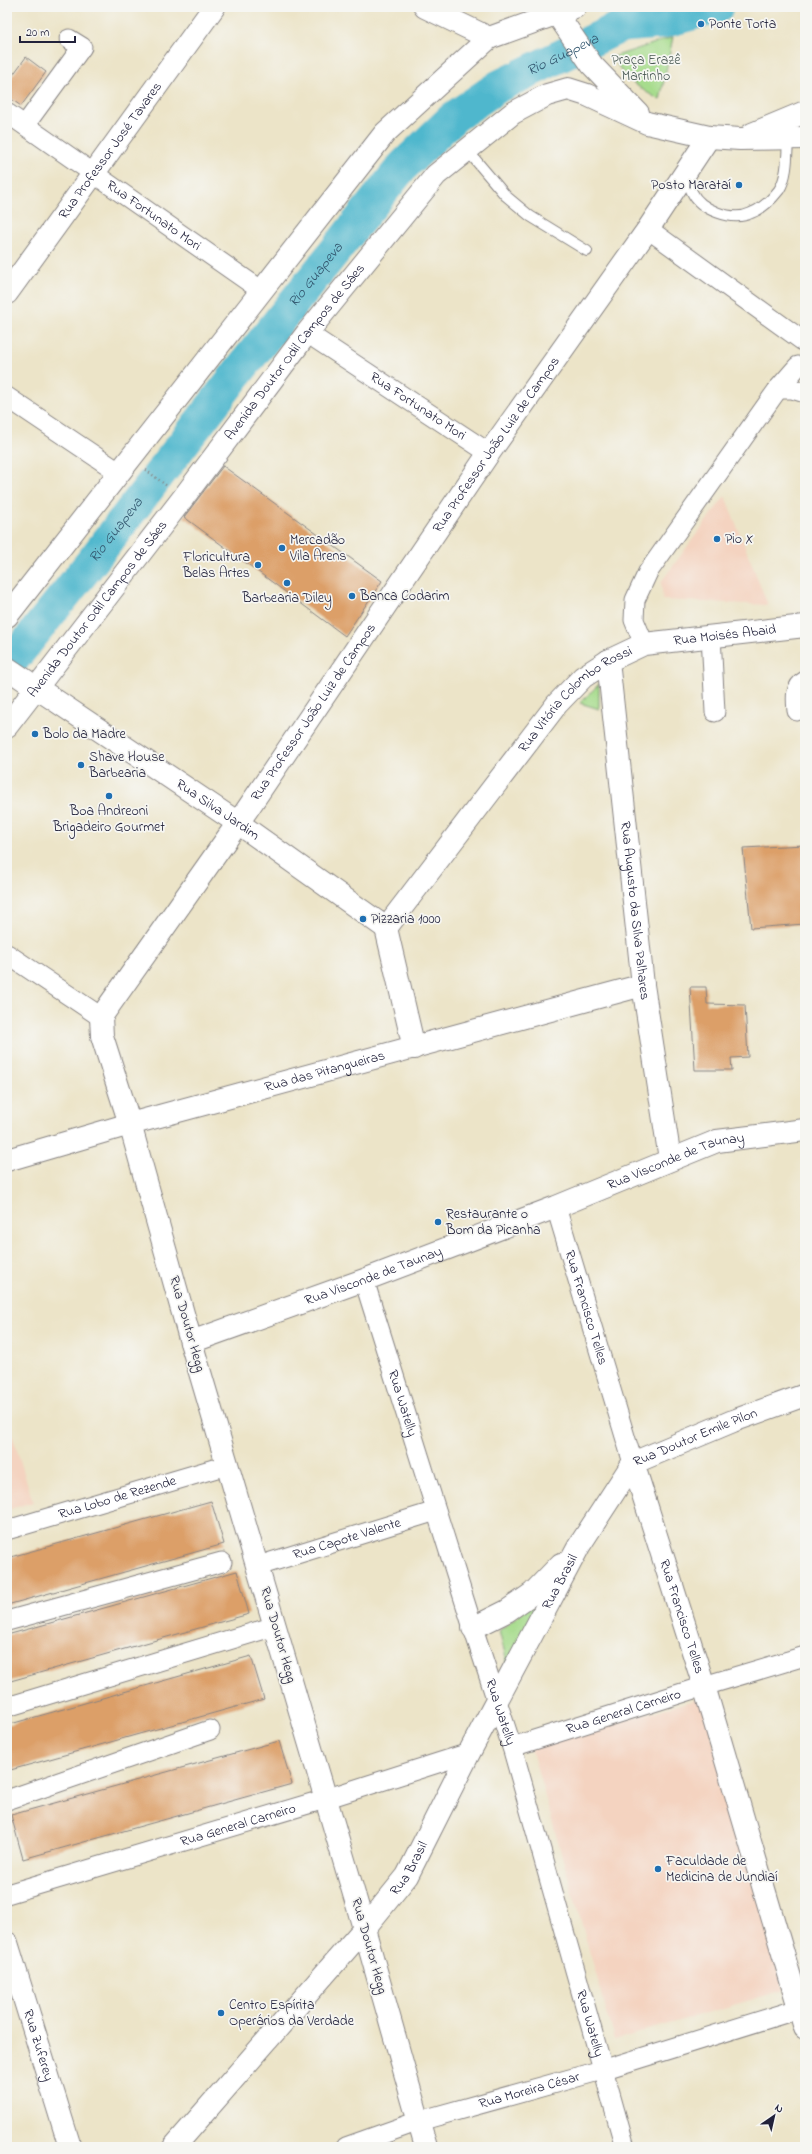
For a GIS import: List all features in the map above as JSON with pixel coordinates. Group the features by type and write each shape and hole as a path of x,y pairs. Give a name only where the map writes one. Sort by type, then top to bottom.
{"main road":[{"name":"Rua Professor José Tavares","path":"7,293 214,7"},
{"path":"425,7 489,38"},
{"path":"7,616 385,133 489,38 562,14 592,66 647,123"},
{"name":"Avenida Doutor Odil Campos de Sáes","path":"7,726 38,688 307,333 436,175 513,113 547,95 568,89 587,95 647,123 709,137 740,139 796,138"},
{"path":"740,139 805,112"},
{"name":"Rua Professor João Luiz de Campos","path":"101,1017 238,823 489,453 648,229 709,137"},
{"name":"Rua Moisés Abaid","path":"644,644 805,626"},
{"name":"Rua Vitória Colombo Rossi","path":"386,928 557,704 584,677 608,661 644,644"},
{"name":"Rua Augusto da SIlva Palhares","path":"608,661 643,985 670,1159"},
{"name":"Rua Silva Jardim","path":"13,672 238,823 386,928"},
{"path":"386,928 414,1048"},
{"name":"Rua das Pitangueiras","path":"7,1160 130,1124 643,985"},
{"path":"101,1017 102,1036 130,1124"},
{"name":"Rua Doutor Hegg","path":"130,1124 191,1342 276,1626 426,2147"},
{"name":"Rua Visconde de Taunay","path":"191,1342 364,1280 556,1207 717,1141 805,1130"},
{"name":"Rua Doutor Emile Pilon","path":"579,1546 633,1463 733,1421 805,1395"},
{"name":"Rua Francisco Telles","path":"633,1463 704,1686 803,2015"},
{"path":"473,1628 507,1612 533,1593 579,1546"},
{"name":"Rua Brasil","path":"174,2147 364,1929 407,1876 469,1753 579,1546"},
{"name":"Rua Zuferey","path":"8,1951 70,2147"},
{"path":"183,2147 192,2126"}],"street":[{"path":"25,125 82,47 69,39"},
{"name":"Rua Fortunato Mori","path":"7,113 262,291"},
{"path":"648,229 804,341 796,350 795,355 802,368"},
{"name":"Rua Fortunato Mori","path":"307,333 489,453"},
{"name":"Rua Vitória Colombo Rossi","path":"644,644 634,620 635,600 648,572 778,389 802,368"},
{"path":"778,389 792,389 805,393"},
{"path":"7,397 120,473"},
{"path":"711,636 715,712"},
{"path":"797,711 795,694 801,683 805,681"},
{"path":"7,954 101,1017"},
{"name":"Rua Francisco Telles","path":"556,1207 633,1463"},
{"name":"Rua Watelly","path":"364,1280 473,1628 512,1747 602,2070 625,2147"},
{"name":"Rua Lobo de Rezende","path":"7,1530 227,1465"},
{"name":"Rua Capote Valente","path":"258,1566 436,1511"},
{"path":"7,1621 222,1562"},
{"path":"7,1707 276,1626"},
{"name":"Rua General Carneiro","path":"512,1747 704,1686 805,1656"},
{"path":"7,1800 210,1730"},
{"name":"Rua General Carneiro","path":"7,1894 325,1799 469,1753"},
{"name":"Rua Moreira César","path":"346,2147 418,2122 803,2015"}],"lane":[{"path":"686,171 692,192 701,203 712,211 728,215 749,214 763,206 779,190 783,181 787,160 796,138"},
{"path":"467,150 506,196 530,216 587,251"}],"path":[{"path":"146,471 170,489"}],"shaded area":[{"name":"Pio X","path":"725,496 768,605 663,600 661,582"},
{"path":"7,1418 33,1502 7,1510"},
{"name":"Faculdade de Medicina de Jundiaí","path":"701,1698 784,1990 615,2040 531,1748"}],"green space":[{"name":"Praça Erazê Martinho","path":"673,37 660,100 646,92 627,77 613,57"},
{"path":"599,684 599,709 580,703"},
{"path":"546,1592 509,1669 499,1631"}],"building":[{"path":"26,57 46,72 21,106 7,96 7,83"},
{"name":"Mercadão Vila Arens","path":"223,466 382,581 345,636 184,517"},
{"path":"805,845 805,924 751,928 743,848"},
{"path":"690,987 706,987 707,1004 745,1005 748,1057 731,1058 732,1070 695,1070"},
{"path":"211,1501 224,1544 7,1605 7,1558"},
{"path":"237,1571 249,1614 7,1682 7,1635"},
{"path":"251,1656 264,1699 7,1771 7,1725"},
{"path":"279,1741 292,1784 23,1859 11,1815"}],"waterway":[{"name":"Rio Guapeva","path":"7,667 93,560 239,371 402,167 454,117 499,86 622,26 659,23 717,7"}],"place":[{"name":"Ponte Torta","path":"701,24"},
{"name":"Posto Marataí","path":"739,185"},
{"name":"Pio X","path":"717,539"},
{"name":"Mercadão Vila Arens","path":"282,548"},
{"name":"Floricultura Belas Artes","path":"258,565"},
{"name":"Barbearia Diley","path":"287,583"},
{"name":"Banca Codarim","path":"352,596"},
{"name":"Bolo da Madre","path":"35,734"},
{"name":"Shave House Barbearia","path":"81,765"},
{"name":"Boa Andreoni Brigadeiro Gourmet","path":"109,796"},
{"name":"Pizzaria 1000","path":"363,919"},
{"name":"Restaurante o Bom da Picanha","path":"438,1222"},
{"name":"Faculdade de Medicina de Jundiaí","path":"658,1869"},
{"name":"Centro Espírita Operários da Verdade","path":"221,2013"}]}
